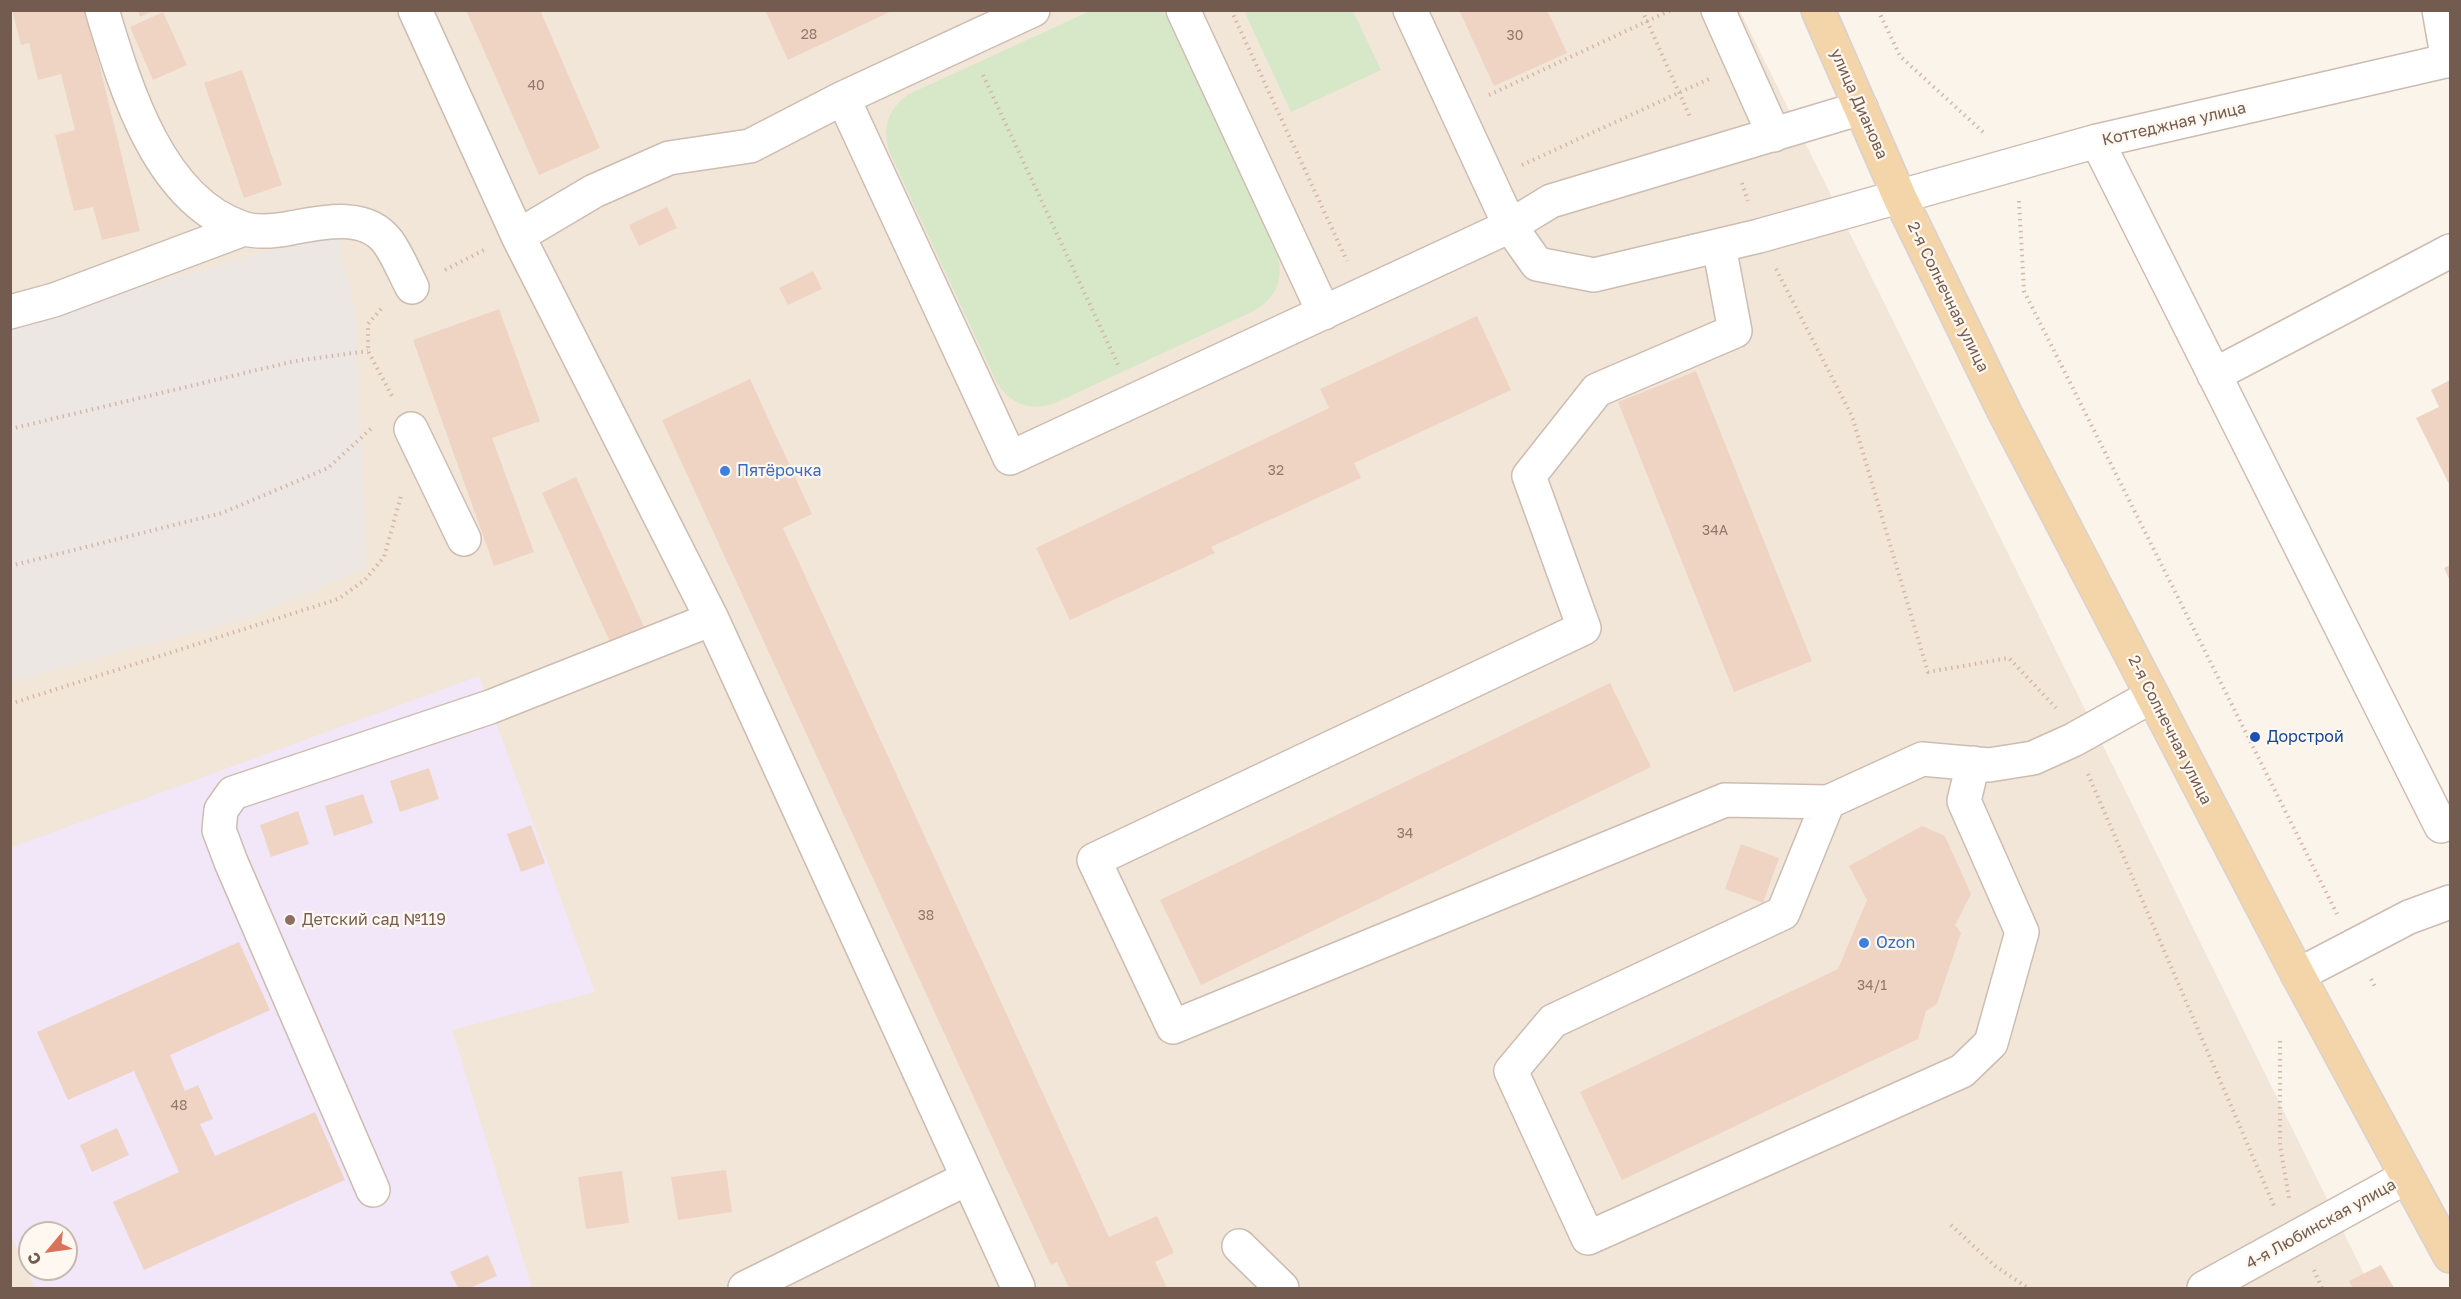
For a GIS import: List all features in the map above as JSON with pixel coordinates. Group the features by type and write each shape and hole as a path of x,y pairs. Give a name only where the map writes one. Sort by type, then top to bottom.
{"main road":[{"name":"улица Дианова","path":"1818,10 1900,198"},
{"name":"2-я Солнечная улица","path":"1900,198 1978,360 2152,696 2298,975 2451,1256"}],"street":[{"path":"102,10 122,77 154,146 188,195 215,216 244,229 275,231 342,221 370,225 388,241 412,286"},
{"path":"415,10 518,236 712,619 1018,1287"},
{"path":"518,236 594,191 669,158 750,146 843,98 1033,10"},
{"path":"1183,10 1324,313"},
{"name":"Коттеджная улица","path":"1410,10 1510,226 1537,264 1594,275 1759,236 2097,141 2450,60"},
{"path":"1718,10 1774,135"},
{"path":"2439,10 2450,60"},
{"path":"843,98 1010,458 1510,226 1551,201 1861,108"},
{"path":"2097,141 2441,826 2451,821"},
{"path":"10,312 54,300 244,229"},
{"path":"1719,246 1735,332 1597,390 1528,476 1584,628 1094,860 1173,1027 1725,800 1828,802 1922,759 1989,765 2033,758 2073,740 2152,696"},
{"path":"2214,375 2451,251"},
{"path":"404,417 464,539"},
{"path":"373,1190 231,862 219,830 221,810 233,793 490,707 712,619"},
{"path":"1828,802 1783,913 1553,1021 1511,1071 1588,1238 1962,1071 1991,1043 2022,932 1964,801 1973,763"},
{"path":"2298,975 2409,917 2451,902"},
{"name":"4-я Любинская улица","path":"2204,1288 2406,1177"},
{"path":"745,1288 968,1178"},
{"path":"1239,1246 1282,1288"}],"path":[{"path":"1231,10 1362,295"},
{"path":"1642,10 1679,92 1720,151 1759,236 1852,416 1928,672 2009,658 2056,707 2073,740 2273,1206 2299,1236"},
{"path":"1456,110 1671,10"},
{"path":"1878,10 1900,56 1987,136 2019,203 2024,291 2376,989"},
{"path":"968,41 1135,400"},
{"path":"1489,181 1742,63"},
{"path":"10,566 222,513 328,468 404,417 368,351 368,324 389,298 483,250 518,236"},
{"path":"10,429 295,361 368,351"},
{"path":"10,704 338,598 365,580 384,557 401,492"},
{"path":"2280,1041 2280,1145 2292,1214 2322,1288"},
{"path":"1951,1225 1995,1266 2028,1288"}],"shaded area":[{"path":"10,11 1740,11 2371,1288 11,1288"},
{"path":"336,232 355,309 367,567 250,617 11,682 11,324"},
{"name":"Детский сад №119","path":"479,676 595,992 452,1030 532,1288 35,1288 32,1281 78,1281 78,1221 18,1221 18,1250 11,1235 10,848"}],"green space":[{"path":"1090,11 1162,11 1169,21 1277,253 1279,278 1270,298 1256,310 1053,404 1028,406 1014,401 997,383 889,151 886,134 888,119 896,106 909,94"},
{"path":"1244,11 1353,11 1381,70 1291,112"}],"building":[{"path":"12,10 86,10 140,231 102,240 93,207 74,211 55,135 75,130 61,74 38,80 29,43 21,45"},
{"path":"138,10 154,10 140,17"},
{"path":"466,10 540,10 600,148 539,175"},
{"path":"765,10 894,10 788,60"},
{"path":"1459,10 1547,10 1567,53 1494,86"},
{"path":"163,12 187,65 153,80 130,27"},
{"path":"242,70 282,185 244,198 204,83"},
{"path":"667,207 677,228 639,246 629,225"},
{"path":"813,271 822,289 788,305 779,288"},
{"path":"499,309 540,421 492,438 534,552 494,566 413,340"},
{"path":"1477,316 1511,390 1354,463 1361,478 1211,547 1215,553 1070,620 1036,548 1329,408 1320,389"},
{"path":"1696,371 1812,661 1734,692 1618,402"},
{"path":"750,379 812,514 783,528 1109,1237 1157,1216 1174,1253 1155,1262 1167,1288 1069,1288 1057,1262 1051,1265 662,420"},
{"path":"2450,380 2450,486 2416,418 2439,407 2431,390"},
{"path":"576,477 645,629 611,644 542,493"},
{"path":"2450,565 2450,581 2444,568"},
{"path":"1610,683 1651,767 1201,985 1160,900"},
{"path":"429,768 439,799 400,812 390,781"},
{"path":"363,794 373,823 334,836 325,806"},
{"path":"298,811 309,844 271,857 260,825"},
{"path":"531,825 545,863 521,872 507,834"},
{"path":"1922,826 1945,836 1971,894 1955,925 1961,933 1937,1004 1926,1011 1918,1039 1622,1180 1580,1092 1838,969 1867,900 1849,866"},
{"path":"1741,844 1779,858 1763,903 1725,889"},
{"path":"239,942 270,1010 170,1055 185,1091 198,1085 213,1119 200,1124 215,1156 315,1112 345,1180 144,1270 113,1202 179,1172 134,1071 68,1100 37,1032"},
{"path":"117,1128 129,1155 92,1172 80,1145"},
{"path":"726,1170 732,1212 678,1220 671,1177"},
{"path":"622,1171 629,1223 586,1229 578,1177"},
{"path":"488,1255 497,1276 470,1288 458,1288 450,1272"},
{"path":"2381,1265 2394,1288 2353,1288 2349,1281"}],"place":[{"name":"Пятёрочка","path":"725,471"},
{"name":"Дорстрой","path":"2255,737"},
{"name":"Детский сад №119","path":"290,920"},
{"name":"Ozon","path":"1864,943"}]}
